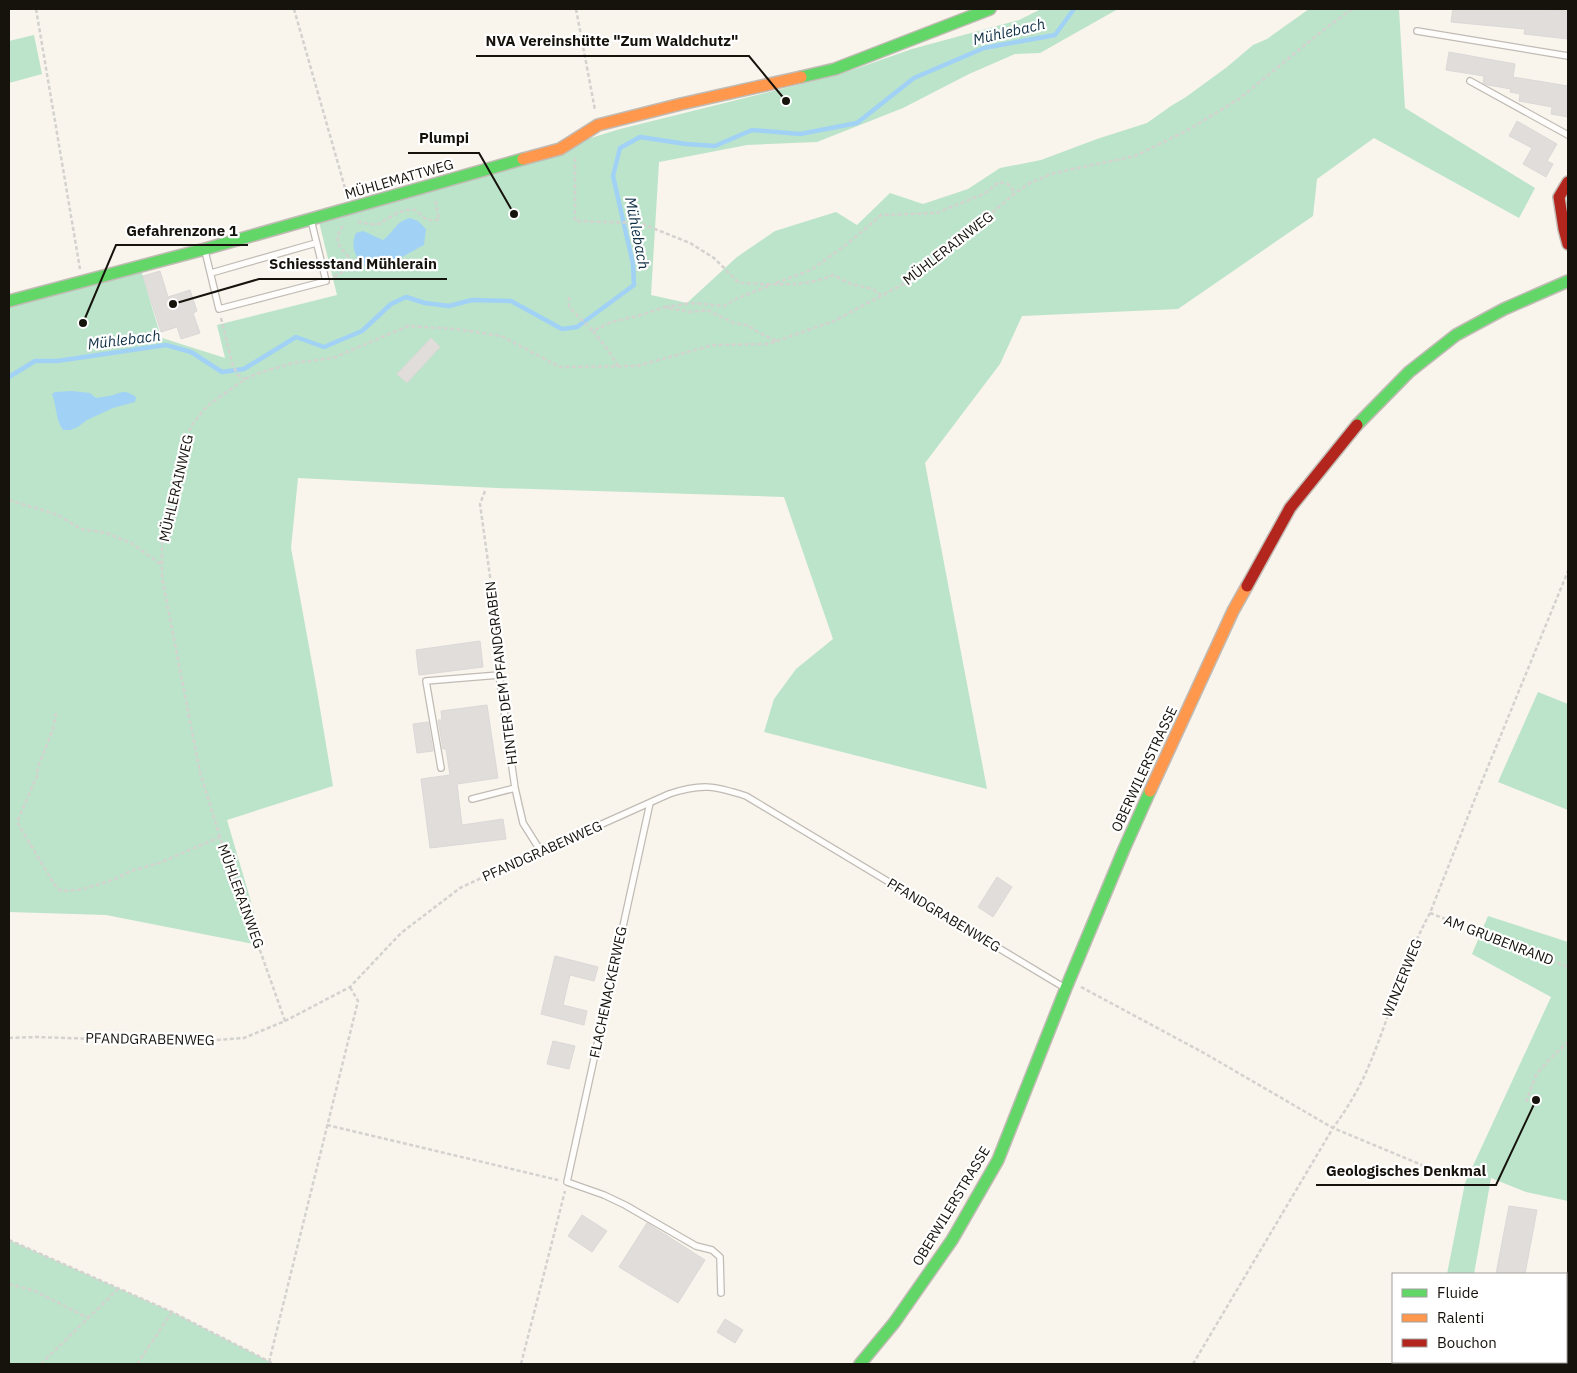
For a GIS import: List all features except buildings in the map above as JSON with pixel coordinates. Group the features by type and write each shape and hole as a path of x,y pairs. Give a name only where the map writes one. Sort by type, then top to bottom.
{"street":[{"name":"MÜHLEMATTWEG","path":"9,301 560,149 598,125 835,69 990,9"},
{"path":"1568,182 1559,197 1568,244"},
{"name":"OBERWILERSTRASSE","path":"860,1364 894,1323 952,1240 998,1160 1067,984 1124,849 1233,611 1290,508 1352,430 1408,372 1456,335 1504,309 1568,281"}],"lane":[{"path":"1417,31 1568,56"},
{"path":"1470,81 1568,136"},
{"path":"205,248 219,309 326,281 310,219"},
{"path":"211,273 316,243"},
{"path":"441,768 426,681 499,675"},
{"name":"HINTER DEM PFANDGRABEN","path":"499,675 515,788 523,824 540,850"},
{"name":"PFANDGRABENWEG","path":"540,850 686,789 705,786 721,788 746,796 1067,984"},
{"path":"472,798 515,788"},
{"name":"FLACHENACKERWEG","path":"567,1182 650,803"},
{"path":"567,1182 611,1199 696,1246 712,1250 720,1257 720,1294"}],"path":[{"path":"36,9 82,281"},
{"path":"294,9 350,208"},
{"path":"576,9 598,125"},
{"name":"MÜHLERAINWEG","path":"286,1021 220,837 200,772 162,578 162,539 171,497 191,426 208,406 245,379 293,363 333,358 408,326 456,329 501,336 560,367 637,366 713,345 768,344 834,321 907,282 962,239 1015,193 1030,183 1054,173 1136,156 1186,131 1239,99 1352,9"},
{"path":"575,140 575,221 640,223 690,243 714,258 739,283 774,284 820,281 833,275 851,284 873,289 882,295"},
{"path":"593,331 611,322 665,307 692,302 724,306 738,298 811,270 881,216 936,213 984,194 999,182 1008,184 1015,193"},
{"path":"326,281 354,265 340,247 337,239 343,226 350,222 377,225 406,210 415,210 427,220 439,220 433,185"},
{"path":"569,297 569,307 593,331 618,366"},
{"path":"665,307 689,312 707,310 734,322 747,324 776,341"},
{"path":"219,309 233,366 238,374 245,379"},
{"name":"HINTER DEM PFANDGRABEN","path":"485,491 480,504 501,656 499,675"},
{"path":"9,500 58,515 82,529 115,536 131,543 162,566"},
{"name":"WINZERWEG","path":"1193,1364 1363,1079 1408,960 1430,914 1568,571"},
{"path":"56,713 53,729 38,766 37,776 17,822 54,884 61,891 80,890 113,880 131,871 159,863 220,837"},
{"name":"PFANDGRABENWEG","path":"9,1038 36,1037 189,1042 244,1038 286,1021 350,987 401,933 460,888 540,850"},
{"name":"AM GRUBENRAND","path":"1430,914 1568,967"},
{"path":"1067,984 1204,1053 1334,1128 1453,1178"},
{"path":"269,1362 358,1001 350,987"},
{"path":"1526,1102 1536,1075 1568,1042"},
{"path":"327,1125 567,1182 521,1364"},
{"path":"9,1240 172,1312 274,1364"},
{"path":"9,1284 35,1291 88,1318"},
{"path":"41,1364 118,1288"},
{"path":"137,1364 172,1312"}],"green space":[{"path":"1041,9 1118,9 1040,53 1015,54 969,74 903,108 817,142 747,145 659,162 651,295 687,303 737,257 775,231 836,212 857,225 890,193 923,204 968,189 1000,168 1041,160 1147,123 1227,67 1253,45 1267,39 1309,9 1399,9 1405,108 1535,188 1519,218 1374,138 1317,179 1313,216 1178,309 1022,316 1000,364 925,463 987,789 764,732 774,699 796,669 833,639 784,497 497,488 298,478 291,548 333,786 227,820 264,946 106,915 9,912 9,303 141,270 160,334 158,335 159,337 225,358 217,325 337,295 319,222 620,129 838,75 912,49 1019,20"},
{"path":"34,35 42,74 9,83 9,41"},
{"path":"1538,692 1568,704 1568,810 1498,782"},
{"path":"1488,916 1568,942 1568,1201 1526,1192 1491,1178 1474,1273 1447,1273 1465,1183 1551,997 1472,954"},
{"path":"9,1240 172,1312 274,1364 9,1364"}],"water":[{"path":"410,218 418,221 426,229 424,245 401,258 382,265 365,266 358,261 353,246 356,233 363,231 383,240 398,224"},
{"path":"55,392 90,393 96,398 122,392 136,397 135,402 113,408 87,420 78,427 63,430 52,394"}],"waterway":[{"name":"Mühlebach","path":"9,377 35,361 57,361 166,345 191,352 222,372 244,369 296,337 324,347 362,331 391,304 406,297 425,303 449,306 472,300 511,301 562,329 577,327 634,285 633,264 613,176 620,148 640,137 715,146 752,130 800,134 857,123 914,78 984,48 1055,35 1074,9"}],"traffic: fast":[{"path":"801,77 835,69 990,9"},
{"path":"9,301 205,249 523,159"},
{"path":"1357,425 1409,372 1456,335 1504,309 1568,281"},
{"path":"860,1364 894,1323 952,1240 998,1160 1066,988 1150,791"}],"traffic: slow":[{"path":"523,159 560,149 598,125 801,77"},
{"path":"1150,791 1233,611 1247,586"}],"traffic: jam":[{"path":"1568,182 1559,197 1568,244"},
{"path":"1247,586 1290,508 1357,425"}],"place":[{"name":"NVA Vereinshütte \"Zum Waldchutz\"","path":"786,101"},
{"name":"Plumpi","path":"514,214"},
{"name":"Schiessstand Mühlerain","path":"173,304"},
{"name":"Gefahrenzone 1","path":"83,323"},
{"name":"Geologisches Denkmal","path":"1536,1100"}]}
